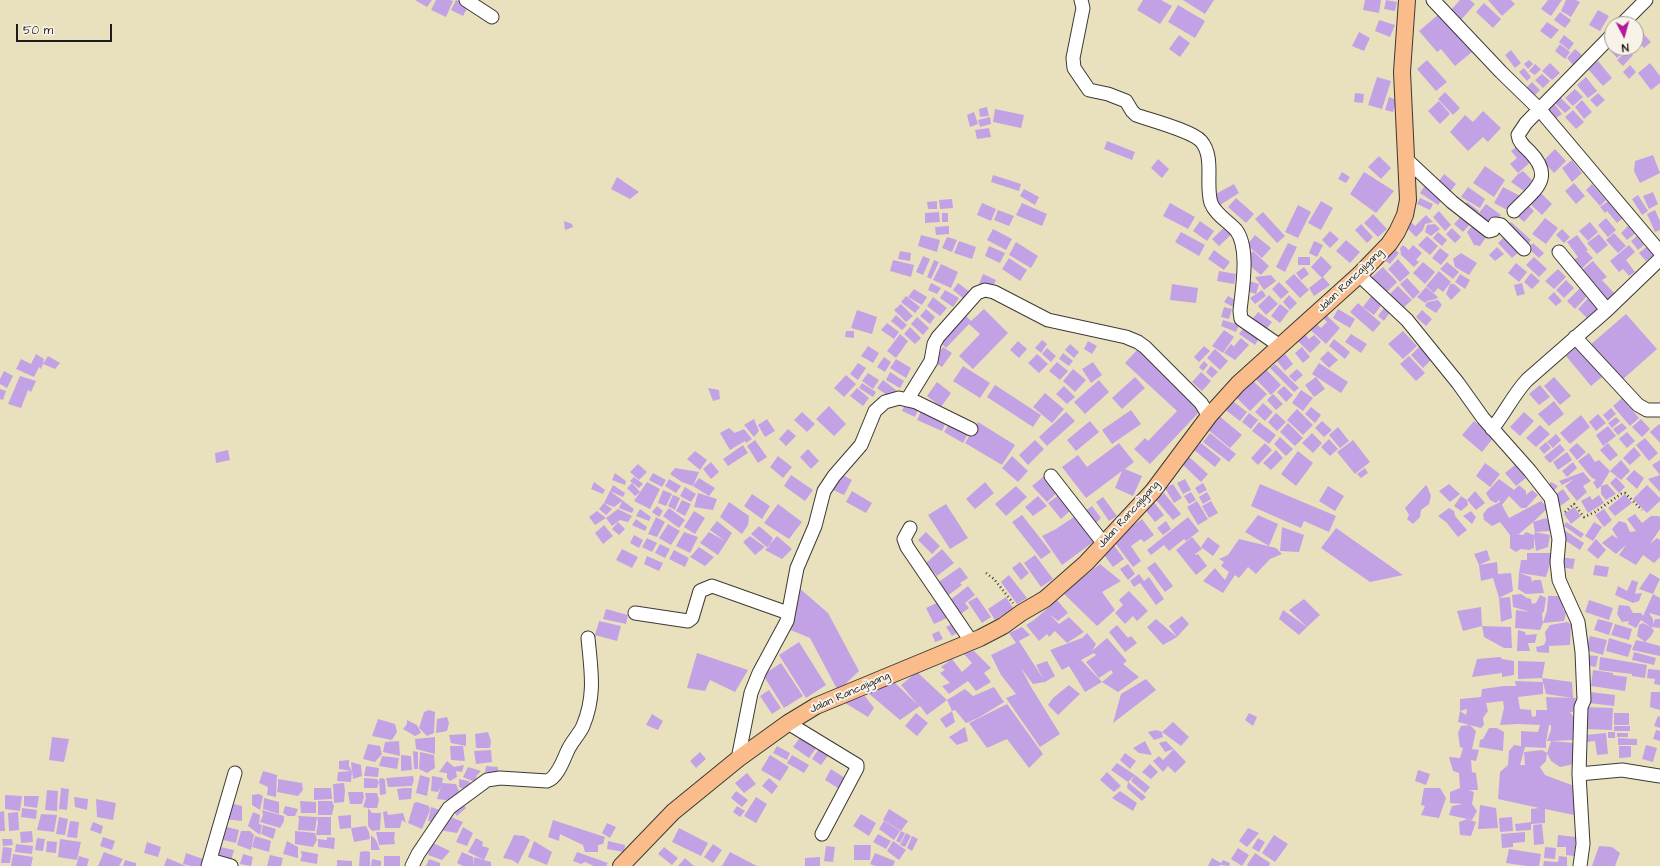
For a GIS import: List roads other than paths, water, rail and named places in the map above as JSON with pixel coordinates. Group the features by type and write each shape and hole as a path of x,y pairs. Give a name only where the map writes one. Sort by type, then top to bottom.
{"main road":[{"name":"Jalan Rancajigang","path":"621,866 673,812 738,759 788,723 816,706 971,641 1003,626 1021,613 1045,599 1104,544 1153,491 1209,416 1238,384 1259,363 1359,275 1389,244 1397,232 1405,215 1408,200 1407,160 1403,121 1402,72 1407,0"}],"street":[{"path":"466,0 492,16"},
{"path":"1081,0 1083,8 1073,58 1074,68 1090,91 1108,94 1126,101 1136,115 1191,134 1201,141 1206,149 1212,204 1240,235 1244,257 1240,311 1241,319 1280,346"},
{"path":"1433,0 1501,72 1540,110 1660,252"},
{"path":"1630,16 1646,0"},
{"path":"1514,211 1539,185 1542,178 1542,170 1533,155 1519,141 1518,135 1526,124 1604,43"},
{"path":"1407,160 1452,202 1489,231 1493,230 1495,224 1501,225 1524,249"},
{"path":"1559,252 1607,310"},
{"path":"1492,429 1507,410 1519,389 1575,337 1607,310 1660,259"},
{"path":"1359,275 1407,320 1458,383 1483,418 1530,471 1551,498 1554,521 1559,539 1557,562 1559,580 1578,622 1582,652 1584,700 1581,708 1579,774 1583,844 1580,866"},
{"path":"907,400 931,361 935,341 977,293 985,290 994,292 1048,320 1126,337 1138,342 1145,347 1201,403 1209,416"},
{"path":"1575,337 1638,405 1647,410 1660,410"},
{"path":"738,759 748,704 753,688 785,625 796,568 815,526 824,491 834,476 861,445 875,410 891,400 899,398 924,406 971,429"},
{"path":"1051,476 1104,544"},
{"path":"910,528 904,538 907,547 971,641"},
{"path":"635,613 685,622 690,621 700,591 712,586 788,613"},
{"path":"412,866 418,854 449,808 487,780 500,778 547,781 551,779 563,762 569,746 582,727 591,703 592,683 588,638"},
{"path":"788,723 857,765 857,768 822,834"},
{"path":"1579,774 1622,770 1660,776"},
{"path":"231,866 209,863 235,773"}]}
